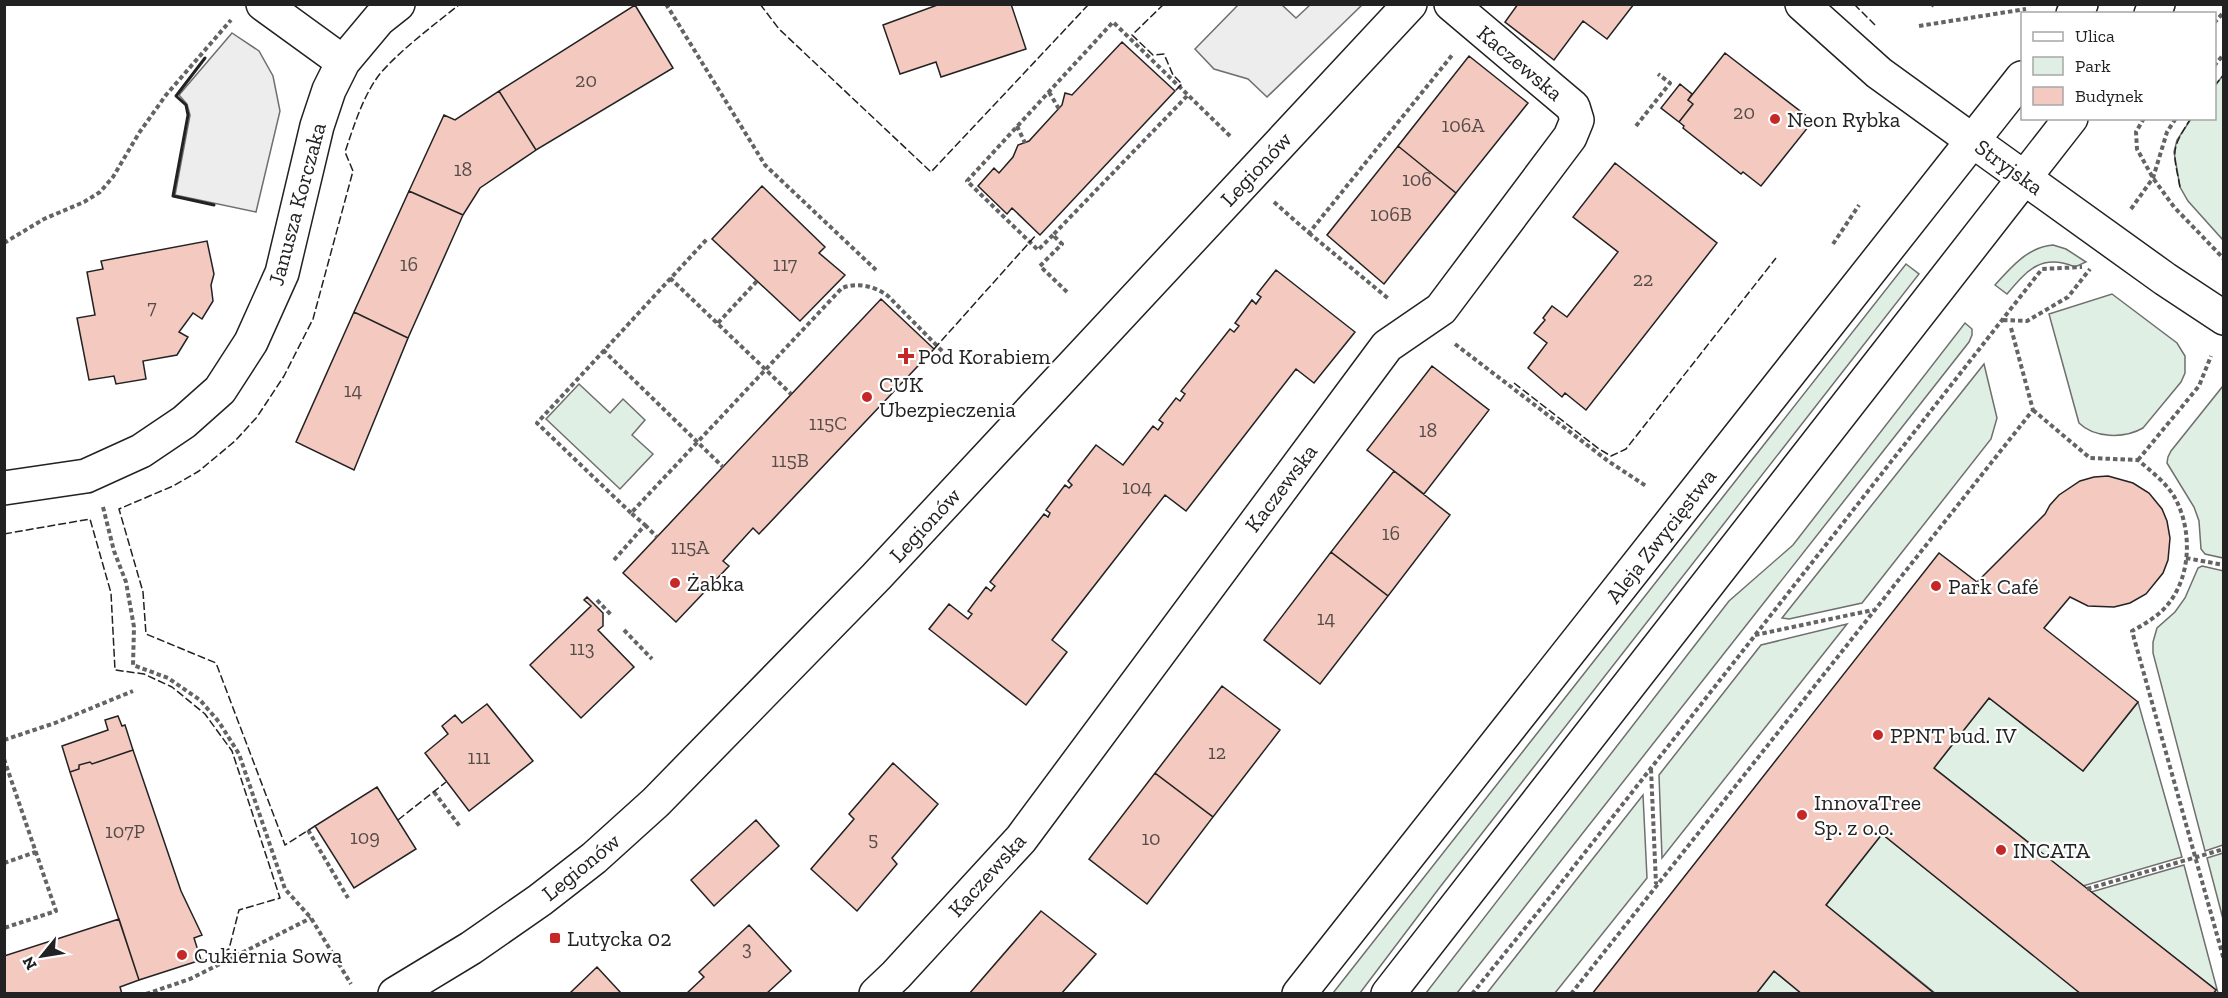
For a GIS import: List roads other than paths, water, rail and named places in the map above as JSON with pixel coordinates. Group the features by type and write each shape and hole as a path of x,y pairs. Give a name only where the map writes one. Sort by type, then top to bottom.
{"street":[{"path":"263,4 343,62"},
{"name":"Janusza Korczaka","path":"4,488 86,476 141,451 184,422 220,390 251,342 282,273 317,126 329,90 343,62 379,20 398,4"},
{"name":"Legionów","path":"395,993 471,948 540,900 594,858 656,802 884,568 1410,4"},
{"name":"Kaczewska","path":"876,993 896,975 1021,839 1387,346 1441,309 1570,137 1577,120 1573,107 1451,4"},
{"name":"Stryjska","path":"1802,4 1879,73 2164,279 2223,318"},
{"name":"Aleja Zwycięstwa","path":"1299,993 2021,79"},
{"path":"1388,993 2069,120"}],"place":[{"name":"Neon Rybka","path":"1775,119"},
{"name":"Pod Korabiem","path":"906,356"},
{"name":"CUK Ubezpieczenia","path":"867,397"},
{"name":"Żabka","path":"675,583"},
{"name":"Park Café","path":"1936,586"},
{"name":"PPNT bud. IV","path":"1878,735"},
{"name":"InnovaTree Sp. z o.o.","path":"1802,815"},
{"name":"INCATA","path":"2001,850"},
{"name":"Lutycka 02","path":"555,938"},
{"name":"Cukiernia Sowa","path":"182,955"}]}
